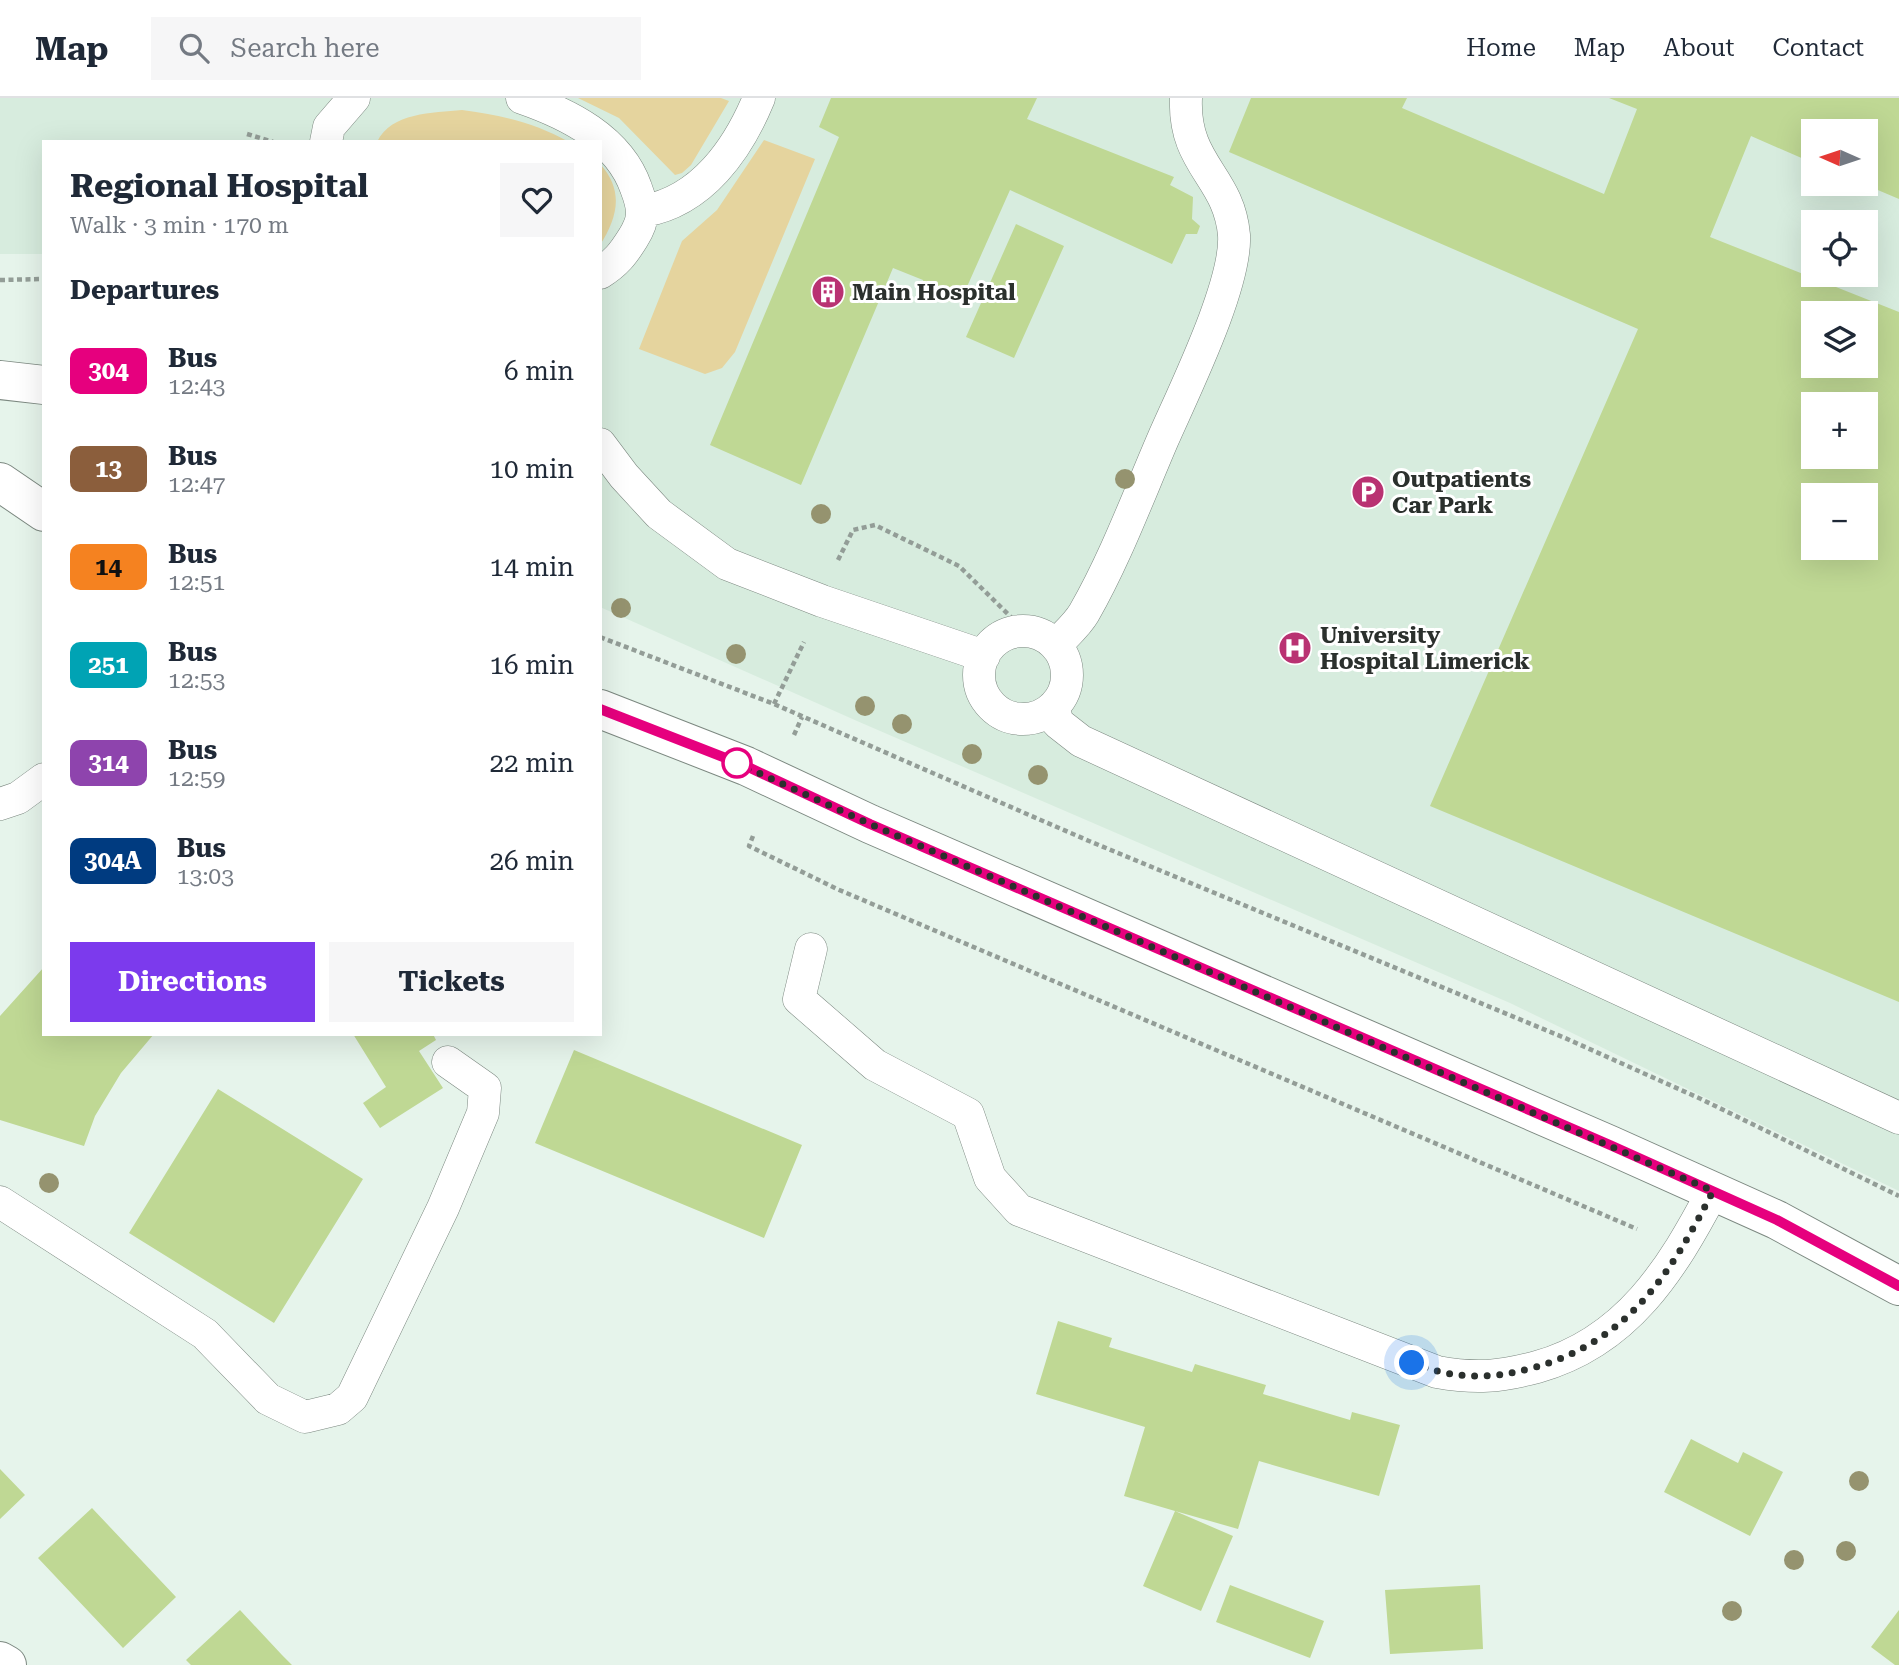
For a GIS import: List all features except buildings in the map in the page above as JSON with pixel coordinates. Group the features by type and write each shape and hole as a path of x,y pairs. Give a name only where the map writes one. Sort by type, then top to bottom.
{"main road":[{"path":"0,380 42,386"},
{"path":"0,482 42,511"},
{"path":"602,710 746,766 870,824 1713,1191 1809,1236 1899,1286"},
{"path":"0,1661 7,1665"}],"lane":[{"path":"326,140 329,127 354,98"},
{"path":"522,98 555,109 600,140"},
{"path":"644,211 667,207 690,193 723,162 748,124 759,98"},
{"path":"1056,645 1083,616 1094,593 1170,424 1225,288 1234,239 1232,215 1226,197 1197,158 1188,135 1186,98"},
{"path":"602,141 613,149 631,173 644,211 641,225 617,262 602,272"},
{"path":"602,447 624,476 659,514 727,564 822,601 984,656"},
{"path":"1018,631 1045,636 1056,645 1064,657 1066,684 1053,707 1040,716 1025,719 1010,717 997,710 980,685 979,670 984,656 992,644 1003,635 1018,631"},
{"path":"1053,707 1059,723 1081,741 1899,1118"},
{"path":"0,804 18,798 42,780"},
{"path":"811,949 799,999 875,1065 968,1114 990,1178 1019,1210 1437,1372 1472,1379 1505,1376 1566,1359 1605,1337 1640,1306 1683,1249 1713,1191"},
{"path":"0,1202 205,1334 268,1399 305,1418 338,1409 352,1397 443,1208 483,1113 485,1088 448,1062"}],"path":[{"path":"247,134 266,140"},
{"path":"0,280 42,279"},
{"path":"602,638 802,717 1089,841 1565,1038 1701,1099 1899,1196"},
{"path":"790,744 802,717"},
{"path":"753,836 749,846 837,889 1683,1249"}],"shaded area":[{"name":"University Hospital Limerick","path":"0,98 1899,98 1899,1191 1510,1003 602,608 602,140 42,140 42,254 0,254"},
{"path":"578,98 721,98 729,101 691,165 675,175 619,118"},
{"path":"462,110 490,114 543,130 565,140 378,140 383,132 402,119"},
{"path":"764,140 815,159 735,352 722,368 705,374 639,349 682,241 717,210"},
{"path":"602,166 613,184 616,204 602,242"}],"bus line":[{"name":"304","path":"602,710 746,766 870,824 1610,1145 1777,1220 1841,1252 1899,1286"}],"place":[{"name":"Main Hospital","path":"828,292"},
{"name":"Outpatients Car Park","path":"1368,492"},
{"name":"University Hospital Limerick","path":"1295,648"}],"route":[{"path":"737,763 870,824 1713,1191 1683,1249 1663,1279 1640,1306 1605,1337 1566,1359 1505,1376 1472,1379 1437,1372 1412,1363"}]}
